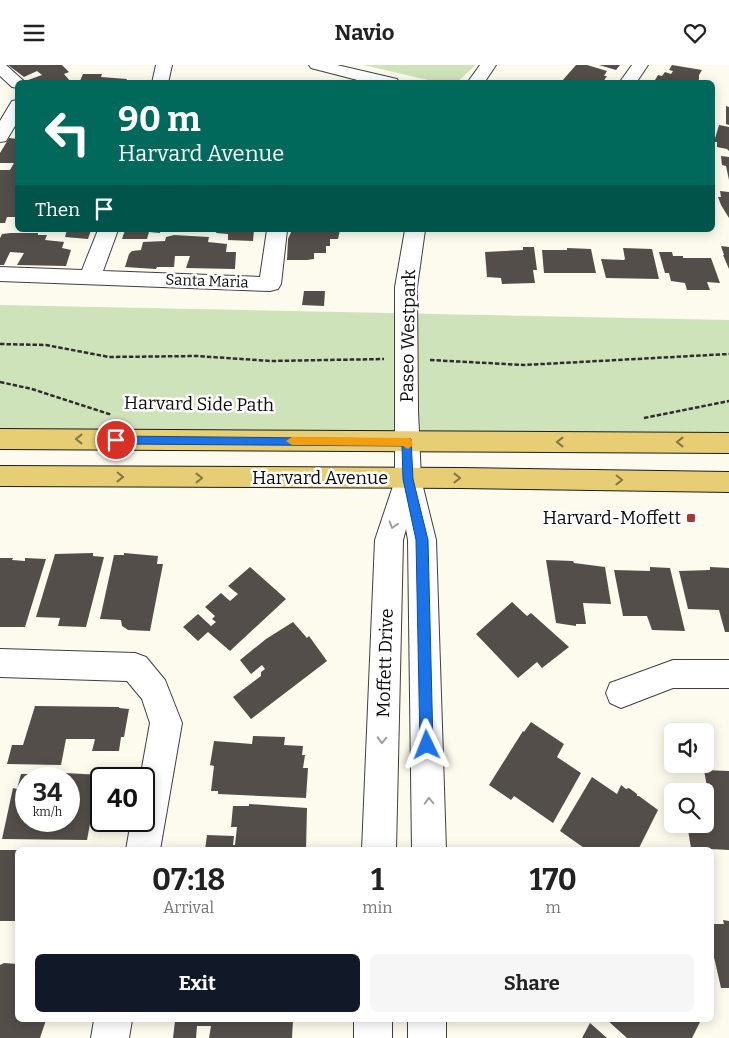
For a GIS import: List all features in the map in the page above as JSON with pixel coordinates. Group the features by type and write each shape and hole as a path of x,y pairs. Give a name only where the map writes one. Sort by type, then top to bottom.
{"main road":[{"name":"Harvard Avenue","path":"0,439 729,443"},
{"name":"Harvard Avenue","path":"0,475 729,482"}],"street":[{"path":"161,80 164,65"},
{"path":"317,65 379,80"},
{"path":"477,80 488,65"},
{"path":"628,80 640,65"},
{"path":"0,68 15,80"},
{"path":"0,105 15,105"},
{"path":"0,137 15,110"},
{"path":"90,277 107,232"},
{"name":"Santa Maria","path":"0,274 270,284 277,232"},
{"name":"Paseo Westpark","path":"408,442 406,287 415,232"},
{"name":"Moffett Drive","path":"408,442 408,479 422,540 430,847"},
{"name":"Moffett Drive","path":"379,847 389,540 408,479"},
{"path":"0,663 135,667 154,690 166,723 144,847"},
{"path":"621,693 674,674 729,674"},
{"path":"110,1038 113,1022"},
{"path":"373,1022 373,1038"},
{"path":"427,1022 427,1038"}],"path":[{"path":"0,344 46,345 109,357 197,356 271,361 406,359 524,365 729,354"},
{"name":"Harvard Side Path","path":"0,382 32,389 117,417"},
{"path":"636,419 729,401"}],"green space":[{"path":"363,65 476,65 459,80 428,80"},
{"path":"0,305 729,320 729,439 0,430"}],"building":[{"path":"8,65 62,65 69,72 64,74 69,80 28,80 42,75 37,71 24,77"},
{"path":"576,65 587,65 607,71 604,80 563,80"},
{"path":"599,65 620,65 616,70"},
{"path":"672,65 702,70 698,80 655,80 658,75 662,76 665,72 671,74 673,71 669,70"},
{"path":"83,74 102,74 101,77 127,79 126,80 80,80"},
{"path":"726,106 729,107 729,125 726,124"},
{"path":"719,125 729,127 729,151 717,147 715,139"},
{"path":"9,138 15,139 15,217 7,217 5,223 0,223 0,170 10,170 14,163 0,163 0,153"},
{"path":"721,156 729,157 729,180 726,166 722,165"},
{"path":"720,191 729,192 729,218 718,197 721,197"},
{"path":"66,232 90,232 88,239 65,237"},
{"path":"124,232 149,232 147,239 122,239"},
{"path":"254,232 253,241 228,240 228,234 216,233"},
{"path":"291,232 340,232 338,239 330,239 330,246 326,246 326,253 314,253 314,259 307,260 287,260 288,239"},
{"path":"38,233 38,235 47,235 45,240 64,242 62,248 71,250 66,266 17,265 24,253 10,252 4,265 0,265 0,238 2,234"},
{"path":"174,235 209,237 208,242 227,244 226,252 236,252 235,269 186,268 190,256 175,256 174,267 157,267 156,269 125,267 129,254 132,251 141,250 143,242 165,241 166,237"},
{"path":"721,246 729,247 729,269 723,255"},
{"path":"523,247 534,247 537,270 533,270 535,283 502,284 501,278 487,277 485,252 523,250"},
{"path":"567,248 591,249 596,273 544,273 542,250 567,250"},
{"path":"623,248 652,249 659,279 606,278 601,259 624,260"},
{"path":"659,252 672,252 673,256 683,256 683,258 711,258 720,283 707,282 710,290 687,290 685,283 671,281 669,273 665,273"},
{"path":"304,291 325,291 324,306 302,305"},
{"path":"93,553 93,556 104,557 86,627 58,626 60,618 36,617 55,554"},
{"path":"124,553 158,556 157,564 163,564 150,631 128,630 122,626 121,620 100,619 114,555 124,555"},
{"path":"0,558 13,558 12,560 25,561 25,558 46,559 25,627 0,627"},
{"path":"546,560 573,561 574,563 605,567 611,604 583,603 586,624 576,624 576,626 556,623"},
{"path":"250,567 286,599 230,651 208,632 198,641 183,627 198,614 211,626 216,622 212,619 215,616 205,607 221,593 230,601 238,594 228,586"},
{"path":"650,567 670,568 685,631 652,630 647,616 623,616 614,570 650,571"},
{"path":"710,567 729,568 729,632 725,632 719,610 688,609 679,571 710,570"},
{"path":"512,602 527,616 531,613 569,647 542,668 537,662 518,678 476,634"},
{"path":"293,622 307,638 309,636 327,661 251,719 233,697 261,676 261,672 265,669 262,665 251,674 240,660 266,639"},
{"path":"35,706 119,707 129,709 124,737 121,737 119,751 92,751 95,739 66,739 61,765 7,764 12,745 23,745"},
{"path":"531,722 564,744 557,757 581,773 553,823 514,796 511,800 489,785 523,731"},
{"path":"253,736 285,737 284,745 303,746 302,755 305,755 303,768 308,768 306,798 218,794 218,791 211,791 214,766 210,765 214,741 252,744"},
{"path":"714,770 729,771 729,850 714,849 714,847 691,847 688,833 714,833 714,783 706,783 705,773 714,773"},
{"path":"80,774 90,774 90,824 87,840 2,839 13,788 15,788 15,832 80,832"},
{"path":"592,777 617,794 621,785 626,789 629,788 637,796 658,810 640,847 583,847 560,831"},
{"path":"249,804 307,808 306,847 205,847 207,835 234,836 233,845 235,845 237,827 231,827 233,806 249,806"},
{"path":"0,850 15,850 15,921 0,921"},
{"path":"723,920 729,921 729,988 721,988 714,957 714,924 724,924"},
{"path":"4,963 15,964 15,1022 45,1022 40,1038 0,1038 0,965"},
{"path":"175,1022 293,1022 292,1038 209,1038 211,1026 197,1026 196,1038 173,1038"},
{"path":"609,1022 700,1022 692,1038 627,1038"},
{"path":"590,1023 607,1038 582,1038"}],"slow traffic":[{"path":"292,441 408,442 408,445"}],"place":[{"name":"Harvard-Moffett","path":"691,518"}],"route":[{"path":"116,440 408,442 408,479 422,540 424,689 427,745"}]}
